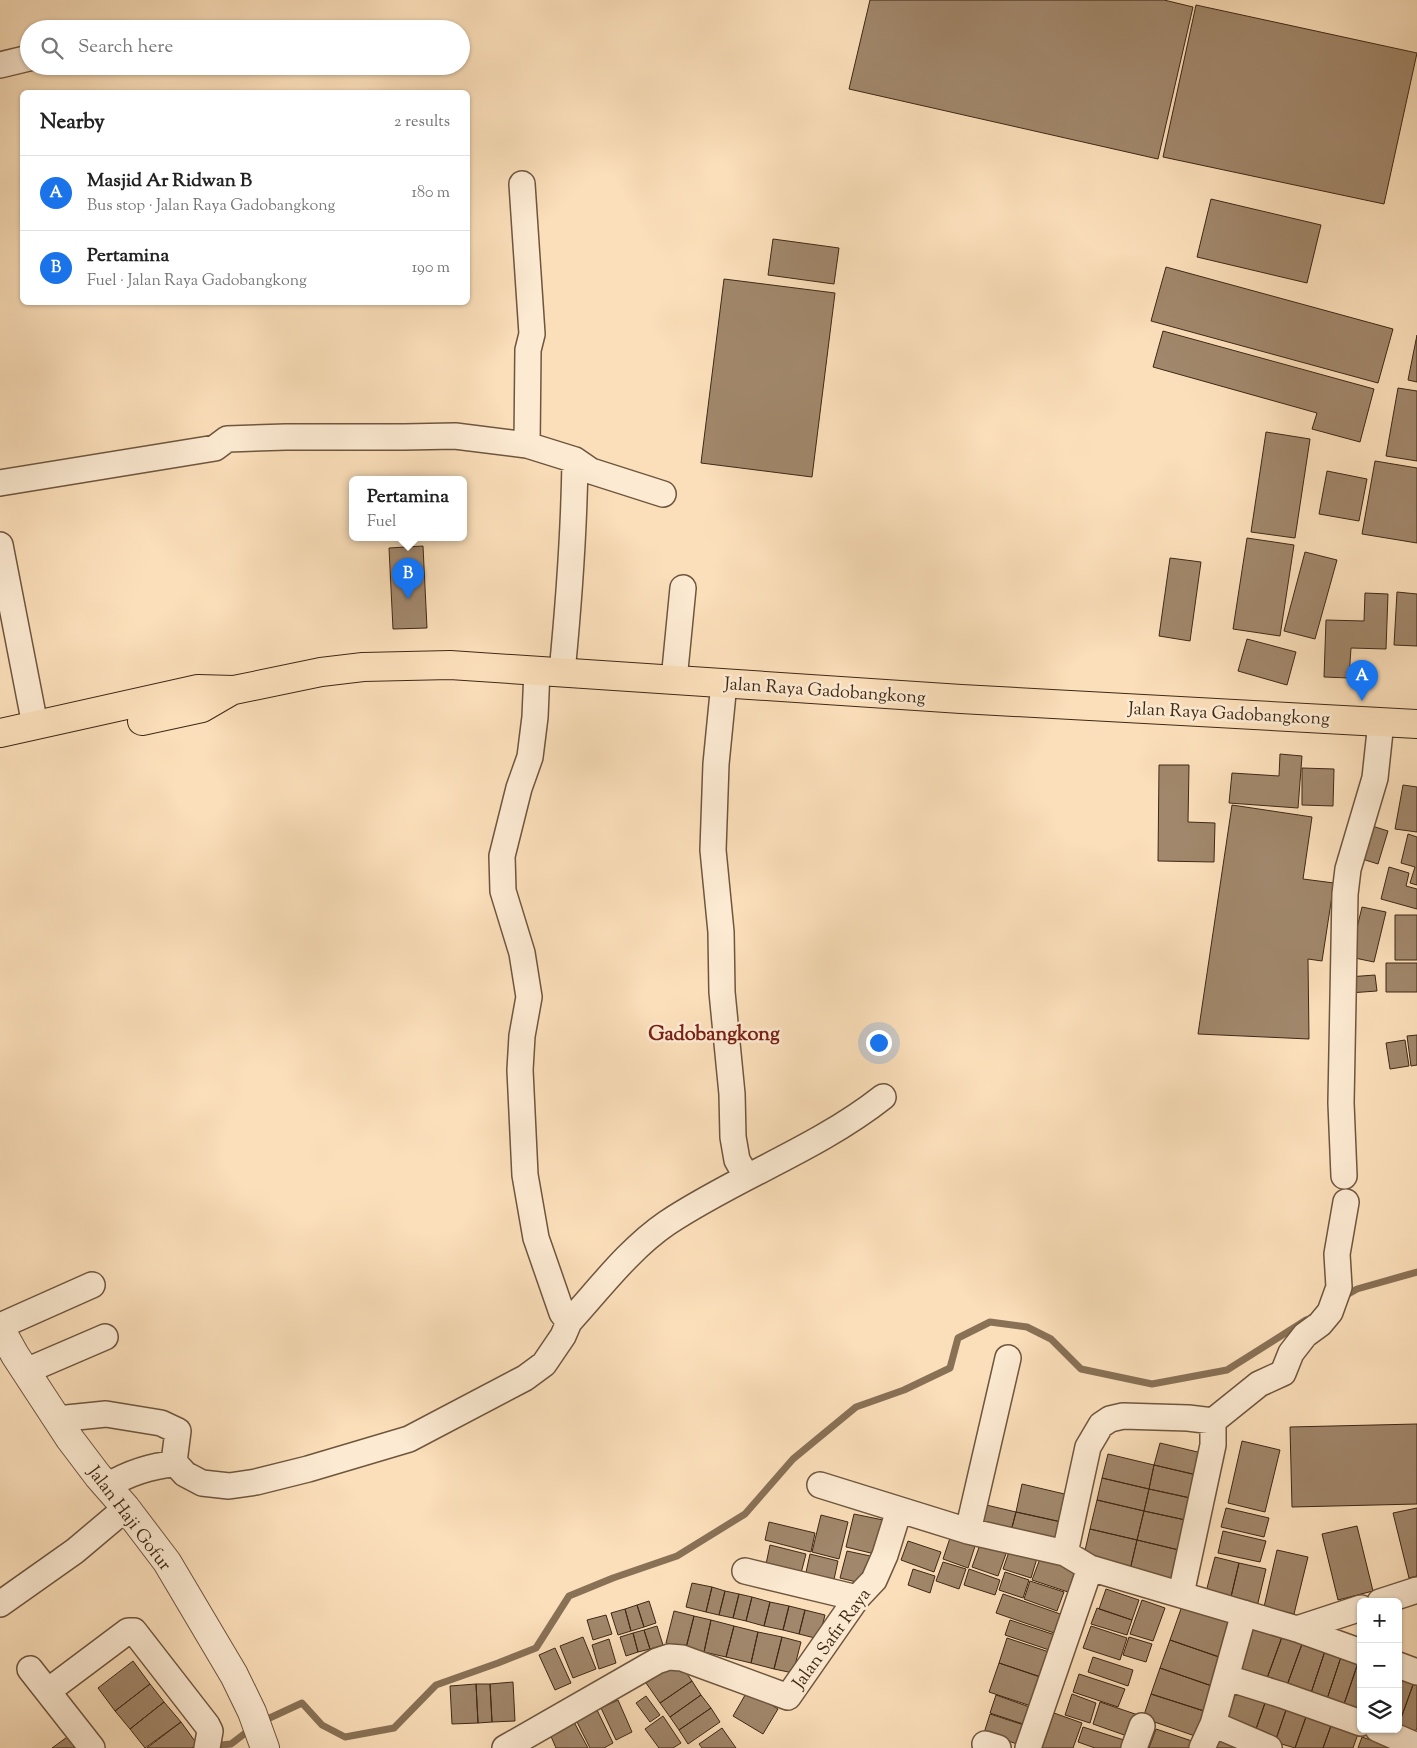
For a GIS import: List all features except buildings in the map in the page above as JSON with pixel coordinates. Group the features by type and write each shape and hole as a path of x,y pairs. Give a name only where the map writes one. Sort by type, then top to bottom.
{"highway":[{"name":"Jalan Raya Gadobangkong","path":"0,733 198,689 234,690 321,672 363,667 450,665 960,699 1417,724"},
{"name":"Jalan Raya Gadobangkong","path":"0,750 202,708 234,690"}],"street":[{"path":"0,65 20,60"},
{"path":"522,184 532,334 528,350 527,445"},
{"path":"0,482 215,448 227,439 455,436 527,445 575,460 591,470 663,494"},
{"path":"569,1322 562,1313 536,1238 525,1175 520,1070 522,1036 530,997 522,953 503,891 502,856 519,788 530,757 535,718 550,671 571,581 575,460"},
{"path":"0,545 3,573 35,725"},
{"path":"674,680 683,588"},
{"path":"724,683 716,764 713,850 721,932 722,992 731,1077 733,1137 737,1160 744,1172 750,1174"},
{"path":"1344,1176 1341,1103 1345,894 1348,869 1375,778 1381,722"},
{"path":"57,1419 106,1414 169,1426 178,1432 174,1464 185,1474 202,1484 229,1486 256,1482 308,1469 409,1439 525,1378 544,1364 569,1322 642,1243 668,1223 750,1174 792,1154 883,1097"},
{"path":"1065,1553 1088,1447 1101,1425 1110,1419 1123,1416 1188,1418 1213,1421 1259,1384 1283,1373 1291,1353 1305,1335 1320,1324 1330,1312 1339,1287 1337,1254 1346,1202"},
{"path":"1,1332 92,1285"},
{"name":"Jalan Haji Gofur","path":"1,1332 57,1419 166,1562 234,1675 259,1732"},
{"path":"26,1371 104,1337"},
{"path":"968,1531 1008,1358"},
{"path":"1181,1594 1213,1445 1213,1421"},
{"path":"107,1486 126,1475 153,1466 174,1464"},
{"path":"820,1485 968,1531 1065,1553 1090,1568 1297,1629 1357,1651"},
{"path":"0,1604 75,1551 126,1508"},
{"name":"Jalan Safir Raya","path":"505,1748 657,1661 669,1657 682,1658 788,1697 857,1598 874,1580 885,1555 899,1510"},
{"path":"1028,1748 1090,1568"},
{"path":"746,1571 857,1598"},
{"path":"1392,1598 1417,1590"},
{"path":"1297,1629 1357,1609"},
{"path":"1202,1748 1213,1724 1244,1613"},
{"path":"48,1691 128,1631 132,1630 207,1725 208,1742"},
{"path":"1402,1666 1417,1672"},
{"path":"30,1669 92,1748"},
{"path":"1227,1675 1234,1680 1357,1722"},
{"path":"1213,1724 1269,1748"},
{"path":"1387,1733 1417,1746"}],"waterway":[{"path":"1343,1297 1357,1289 1417,1272"},
{"path":"261,1722 302,1703 322,1725 345,1737 394,1728 436,1685 536,1648 569,1596 613,1578 677,1556 745,1514 793,1459 856,1407 904,1390 950,1368 958,1338 990,1322 1027,1327 1051,1339 1081,1369 1152,1384 1227,1370 1306,1320"},
{"path":"211,1746 231,1744 252,1728"}],"place":[{"name":"Pertamina","path":"408,599"},
{"name":"Masjid Ar Ridwan B","path":"1362,701"}],"district":[{"name":"Gadobangkong","path":"714,1033"}]}
